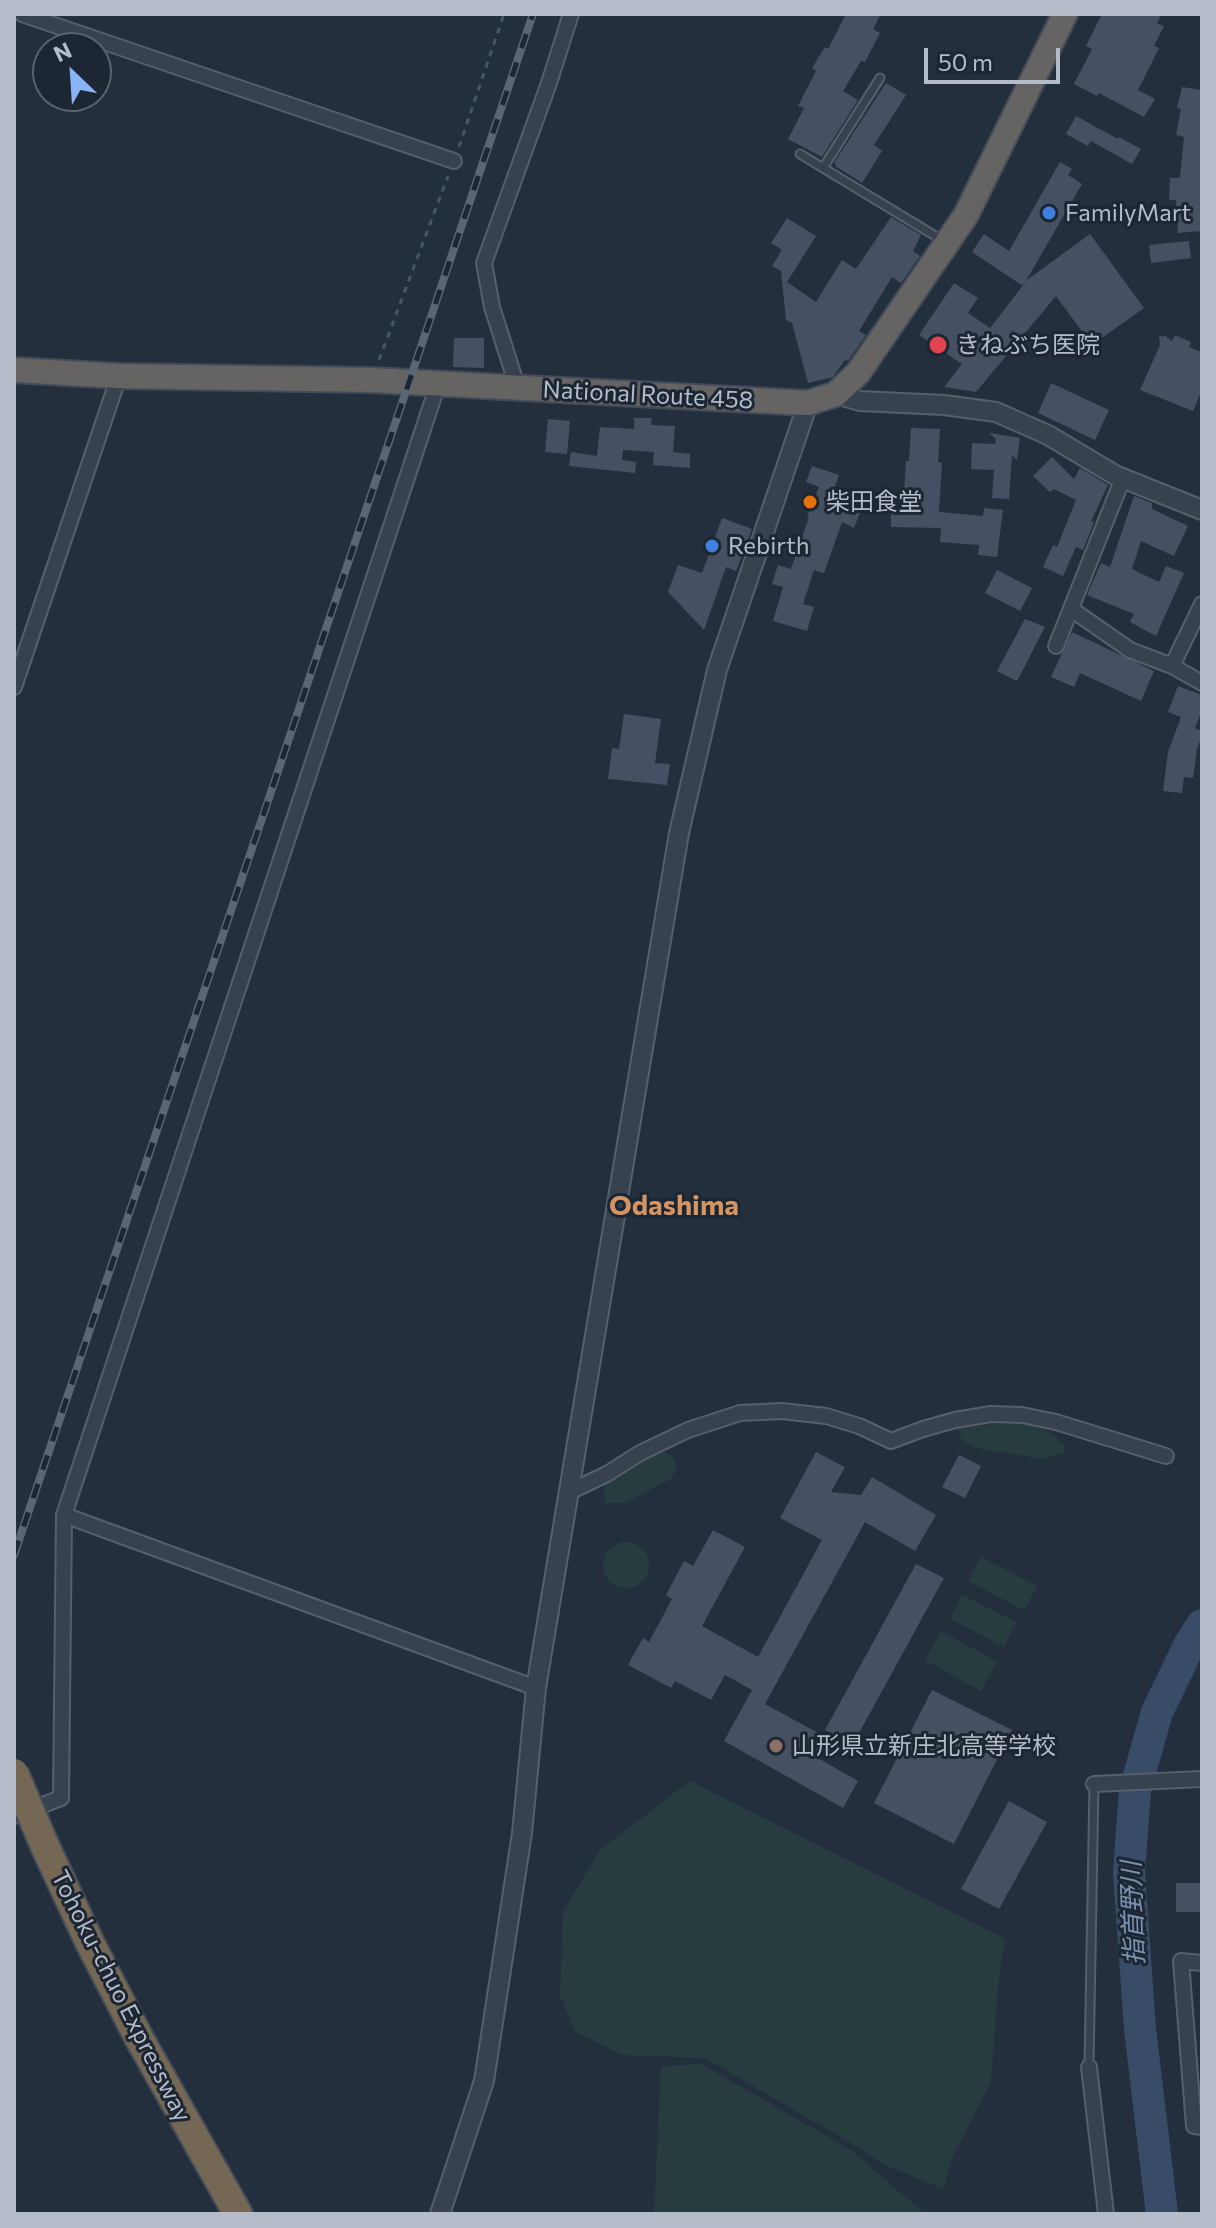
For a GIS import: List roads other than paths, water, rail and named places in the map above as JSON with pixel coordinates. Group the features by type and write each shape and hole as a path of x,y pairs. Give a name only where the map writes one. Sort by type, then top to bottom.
{"highway":[{"name":"National Route 458","path":"14,370 119,376 371,380 808,403 836,394 858,373 966,215 1065,14"},
{"name":"Tohoku-chuo Expressway","path":"14,1773 90,1943 139,2038 238,2214"}],"street":[{"path":"22,14 454,161"},
{"path":"518,389 492,307 484,263 571,14"},
{"path":"14,687 119,376"},
{"path":"14,1816 61,1798 64,1515 438,384"},
{"path":"836,394 860,401 944,405 996,412 1048,435 1123,478 1202,510"},
{"path":"440,2214 484,2081 522,1833 536,1688 679,833 717,670 808,403"},
{"path":"1056,646 1123,478"},
{"path":"1172,666 1202,604"},
{"path":"1071,609 1130,650 1172,666 1202,683"},
{"path":"567,1493 688,1430 740,1413 782,1411 826,1416 859,1426 891,1441 955,1420 991,1414 1022,1415 1056,1422 1166,1456"},
{"path":"64,1515 536,1688"},
{"path":"1094,1784 1202,1779"},
{"path":"1202,1963 1181,1961 1194,2126 1202,2127"},
{"path":"1089,2067 1106,2214"}],"lane":[{"path":"823,168 880,78"},
{"path":"800,154 946,243"},
{"path":"1089,2067 1094,1784"}],"waterway":[{"name":"指首野川","path":"1162,2214 1140,2029 1129,1872 1135,1790 1157,1712 1202,1625"}],"railway":[{"path":"14,1555 533,14"}],"place":[{"name":"FamilyMart","path":"1049,213"},
{"name":"きねぶち医院","path":"938,345"},
{"name":"柴田食堂","path":"810,502"},
{"name":"Rebirth","path":"712,546"},
{"name":"山形県立新庄北高等学校","path":"776,1746"}],"district":[{"name":"Odashima","path":"674,1206"}]}
